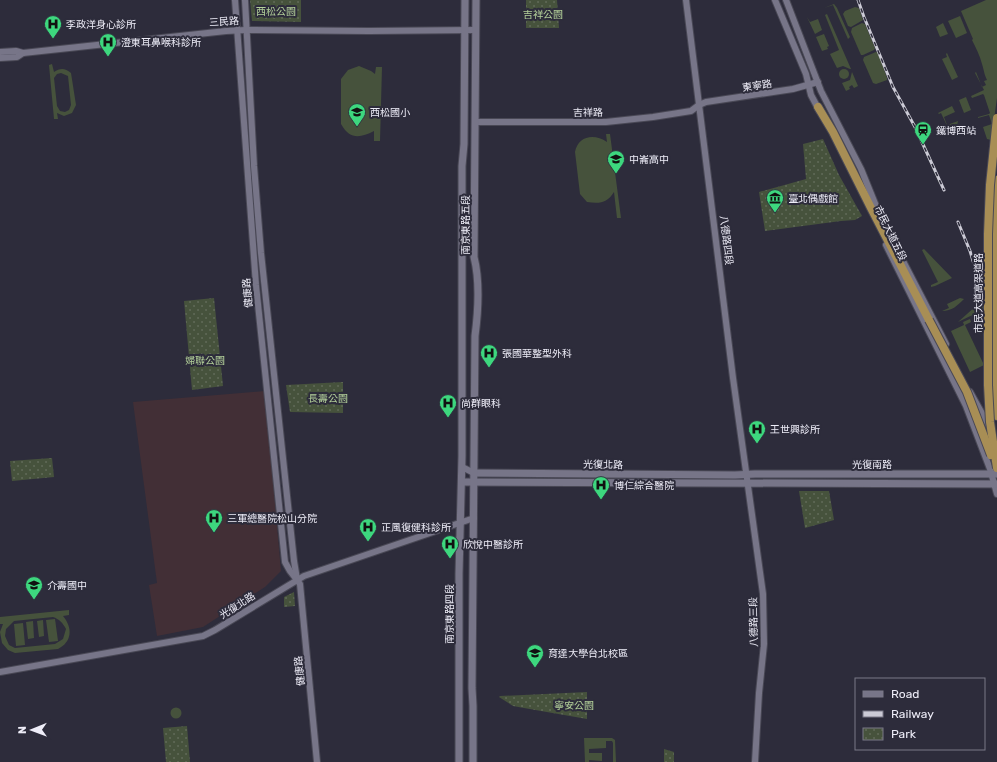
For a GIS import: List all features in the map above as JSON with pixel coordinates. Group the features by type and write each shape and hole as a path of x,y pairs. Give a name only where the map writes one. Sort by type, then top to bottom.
{"highway":[{"path":"818,107 833,132 966,392 982,428 996,472"},
{"name":"市民大道高架道路","path":"996,472 990,422 988,385 988,234 990,185 997,118"},
{"name":"市民大道高架道路","path":"997,180 995,204 994,277 995,386 997,416"}],"main road":[{"name":"南京東路五段","path":"462,467 462,151 464,144 465,0"},
{"name":"南京東路五段","path":"474,473 477,270 474,257 476,0"},
{"name":"南京東路四段","path":"459,762 458,672 462,467"},
{"name":"光復南路","path":"746,474 996,472"},
{"name":"光復北路","path":"474,473 746,474"},
{"path":"473,762 472,688 474,473"},
{"name":"光復北路","path":"462,482 747,483"},
{"name":"光復南路","path":"747,483 996,484"}],"street":[{"name":"健康路","path":"235,0 256,285 278,494 286,562 290,571 300,584 317,762"},
{"name":"健康路","path":"245,0 254,166 262,259 297,579"},
{"name":"八德路四段","path":"686,0 747,483"},
{"name":"市民大道五段","path":"775,0 806,74 811,95 966,406 996,472 997,494"},
{"name":"市民大道五段","path":"786,0 821,91 861,169 889,234 969,391 997,461"},
{"name":"三民路","path":"0,52 16,51 22,53 206,32 238,30 475,30"},
{"name":"三民路","path":"0,58 16,57 22,53"},
{"name":"東寧路","path":"699,105 706,102 794,89 818,82"},
{"name":"吉祥路","path":"475,122 606,122 692,111 699,105"},
{"path":"969,391 987,421 997,446"},
{"name":"光復北路","path":"462,467 474,473"},
{"name":"八德路三段","path":"747,483 762,594 764,644 759,693 755,762"},
{"name":"光復北路","path":"0,672 203,636 297,579 308,574 474,518"}],"shaded area":[{"name":"三軍總醫院松山分院","path":"265,391 281,571 265,587 203,627 157,636 149,585 157,583 133,402"}],"green space":[{"name":"西松公園","path":"250,0 301,0 301,22 252,21"},
{"name":"吉祥公園","path":"526,0 557,0 559,28 526,28"},
{"path":"986,0 997,0 997,98 991,140 987,139 983,127 992,124 989,115 978,118 990,113 984,95 983,94 972,98 971,96 984,90 982,87 986,85 984,81 987,80 972,40 973,39 961,11"},
{"path":"834,4 850,37 848,39 833,5 824,8"},
{"path":"855,7 859,8 863,20 851,27 848,26 843,14 845,11"},
{"path":"827,14 851,69 843,66 837,68 830,54 839,50 825,15"},
{"path":"960,16 967,33 956,38 948,21"},
{"path":"807,17 810,22 818,19 822,30 815,34"},
{"path":"862,23 865,24 875,48 874,50 861,55 851,32 852,28"},
{"path":"943,23 948,34 940,37 936,27"},
{"path":"824,34 829,46 827,47 828,49 822,51 816,37"},
{"path":"878,52 887,80 876,84 873,83 863,60 864,57"},
{"path":"947,53 958,77 952,80 942,59 947,57"},
{"path":"52,64 54,72 62,69 71,73 76,105 72,113 64,116 57,113 58,119 54,119 49,65","holes":["61,73 68,76 71,105 69,110 65,112 60,111 57,106 54,78 57,74"]},
{"path":"359,66 375,74 376,67 382,67 380,141 374,141 374,131 356,136 348,133 341,124 341,79 348,70"},
{"path":"842,69 846,69 849,74 846,79 842,79 839,76 839,72"},
{"path":"852,72 858,86 854,88 852,85 849,87 850,89 846,91 842,83 850,80"},
{"path":"966,97 971,110 964,113 959,100"},
{"path":"952,106 955,112 944,117 947,125 958,121 957,126 959,133 956,127 949,130 941,113 938,113"},
{"path":"916,124 941,182 939,183 913,125"},
{"path":"606,134 610,134 621,218 617,218 614,192 606,201 599,203 587,202 580,194 575,152 579,142 583,139 592,137 602,139 607,142"},
{"path":"823,139 839,175 862,216 855,220 765,231 759,192 806,179 803,144"},
{"path":"924,249 952,278 931,287 931,285 938,282 922,250"},
{"name":"婦聯公園","path":"214,298 223,386 192,390 184,301"},
{"path":"960,298 964,299 957,306 949,310 942,311 949,308 947,304"},
{"path":"985,298 996,313 976,314 958,322"},
{"path":"970,319 971,322 965,325 984,365 970,372 951,331 964,325 963,322"},
{"name":"長壽公園","path":"343,382 343,413 290,412 286,385"},
{"path":"52,458 54,477 12,481 10,461"},
{"path":"799,491 829,491 834,520 805,528"},
{"path":"294,592 295,606 284,607 284,597"},
{"path":"69,610 69,615 63,616 70,630 70,634 66,643 58,649 15,653 8,650 2,643 0,632 3,624 0,624 0,617","holes":["55,618 61,622 66,629 63,639 55,644 15,648 9,645 5,636 6,629 14,621"]},
{"path":"55,619 58,641 49,642 46,620"},
{"path":"43,620 44,636 39,637 37,621"},
{"path":"33,621 34,638 28,639 26,622"},
{"path":"23,623 25,645 16,646 14,624"},
{"name":"寧安公園","path":"587,692 587,719 513,706 499,697 500,696"},
{"path":"174,708 178,708 180,709 180,717 174,718 171,715 171,711"},
{"path":"187,726 190,762 166,762 163,728"},
{"path":"584,738 612,738 615,740 616,762 613,762 613,743 612,741 606,741 606,748 589,749 589,753 602,753 602,761 589,760 589,762 585,762"},
{"path":"664,749 674,752 674,762 664,762"}],"railway":[{"path":"858,0 893,87 915,127 944,190"},
{"path":"958,222 970,251 977,274"}],"place":[{"name":"李政洋身心診所","path":"53,39"},
{"name":"澄東耳鼻喉科診所","path":"108,57"},
{"name":"西松國小","path":"357,127"},
{"name":"鐵博西站","path":"923,145"},
{"name":"中崙高中","path":"616,174"},
{"name":"臺北偶戲館","path":"775,213"},
{"name":"張國華整型外科","path":"489,368"},
{"name":"尚群眼科","path":"448,418"},
{"name":"王世興診所","path":"757,444"},
{"name":"博仁綜合醫院","path":"601,500"},
{"name":"三軍總醫院松山分院","path":"214,533"},
{"name":"正風復健科診所","path":"368,542"},
{"name":"欣悅中醫診所","path":"450,559"},
{"name":"介壽國中","path":"34,600"},
{"name":"育達大學台北校區","path":"535,668"}]}
